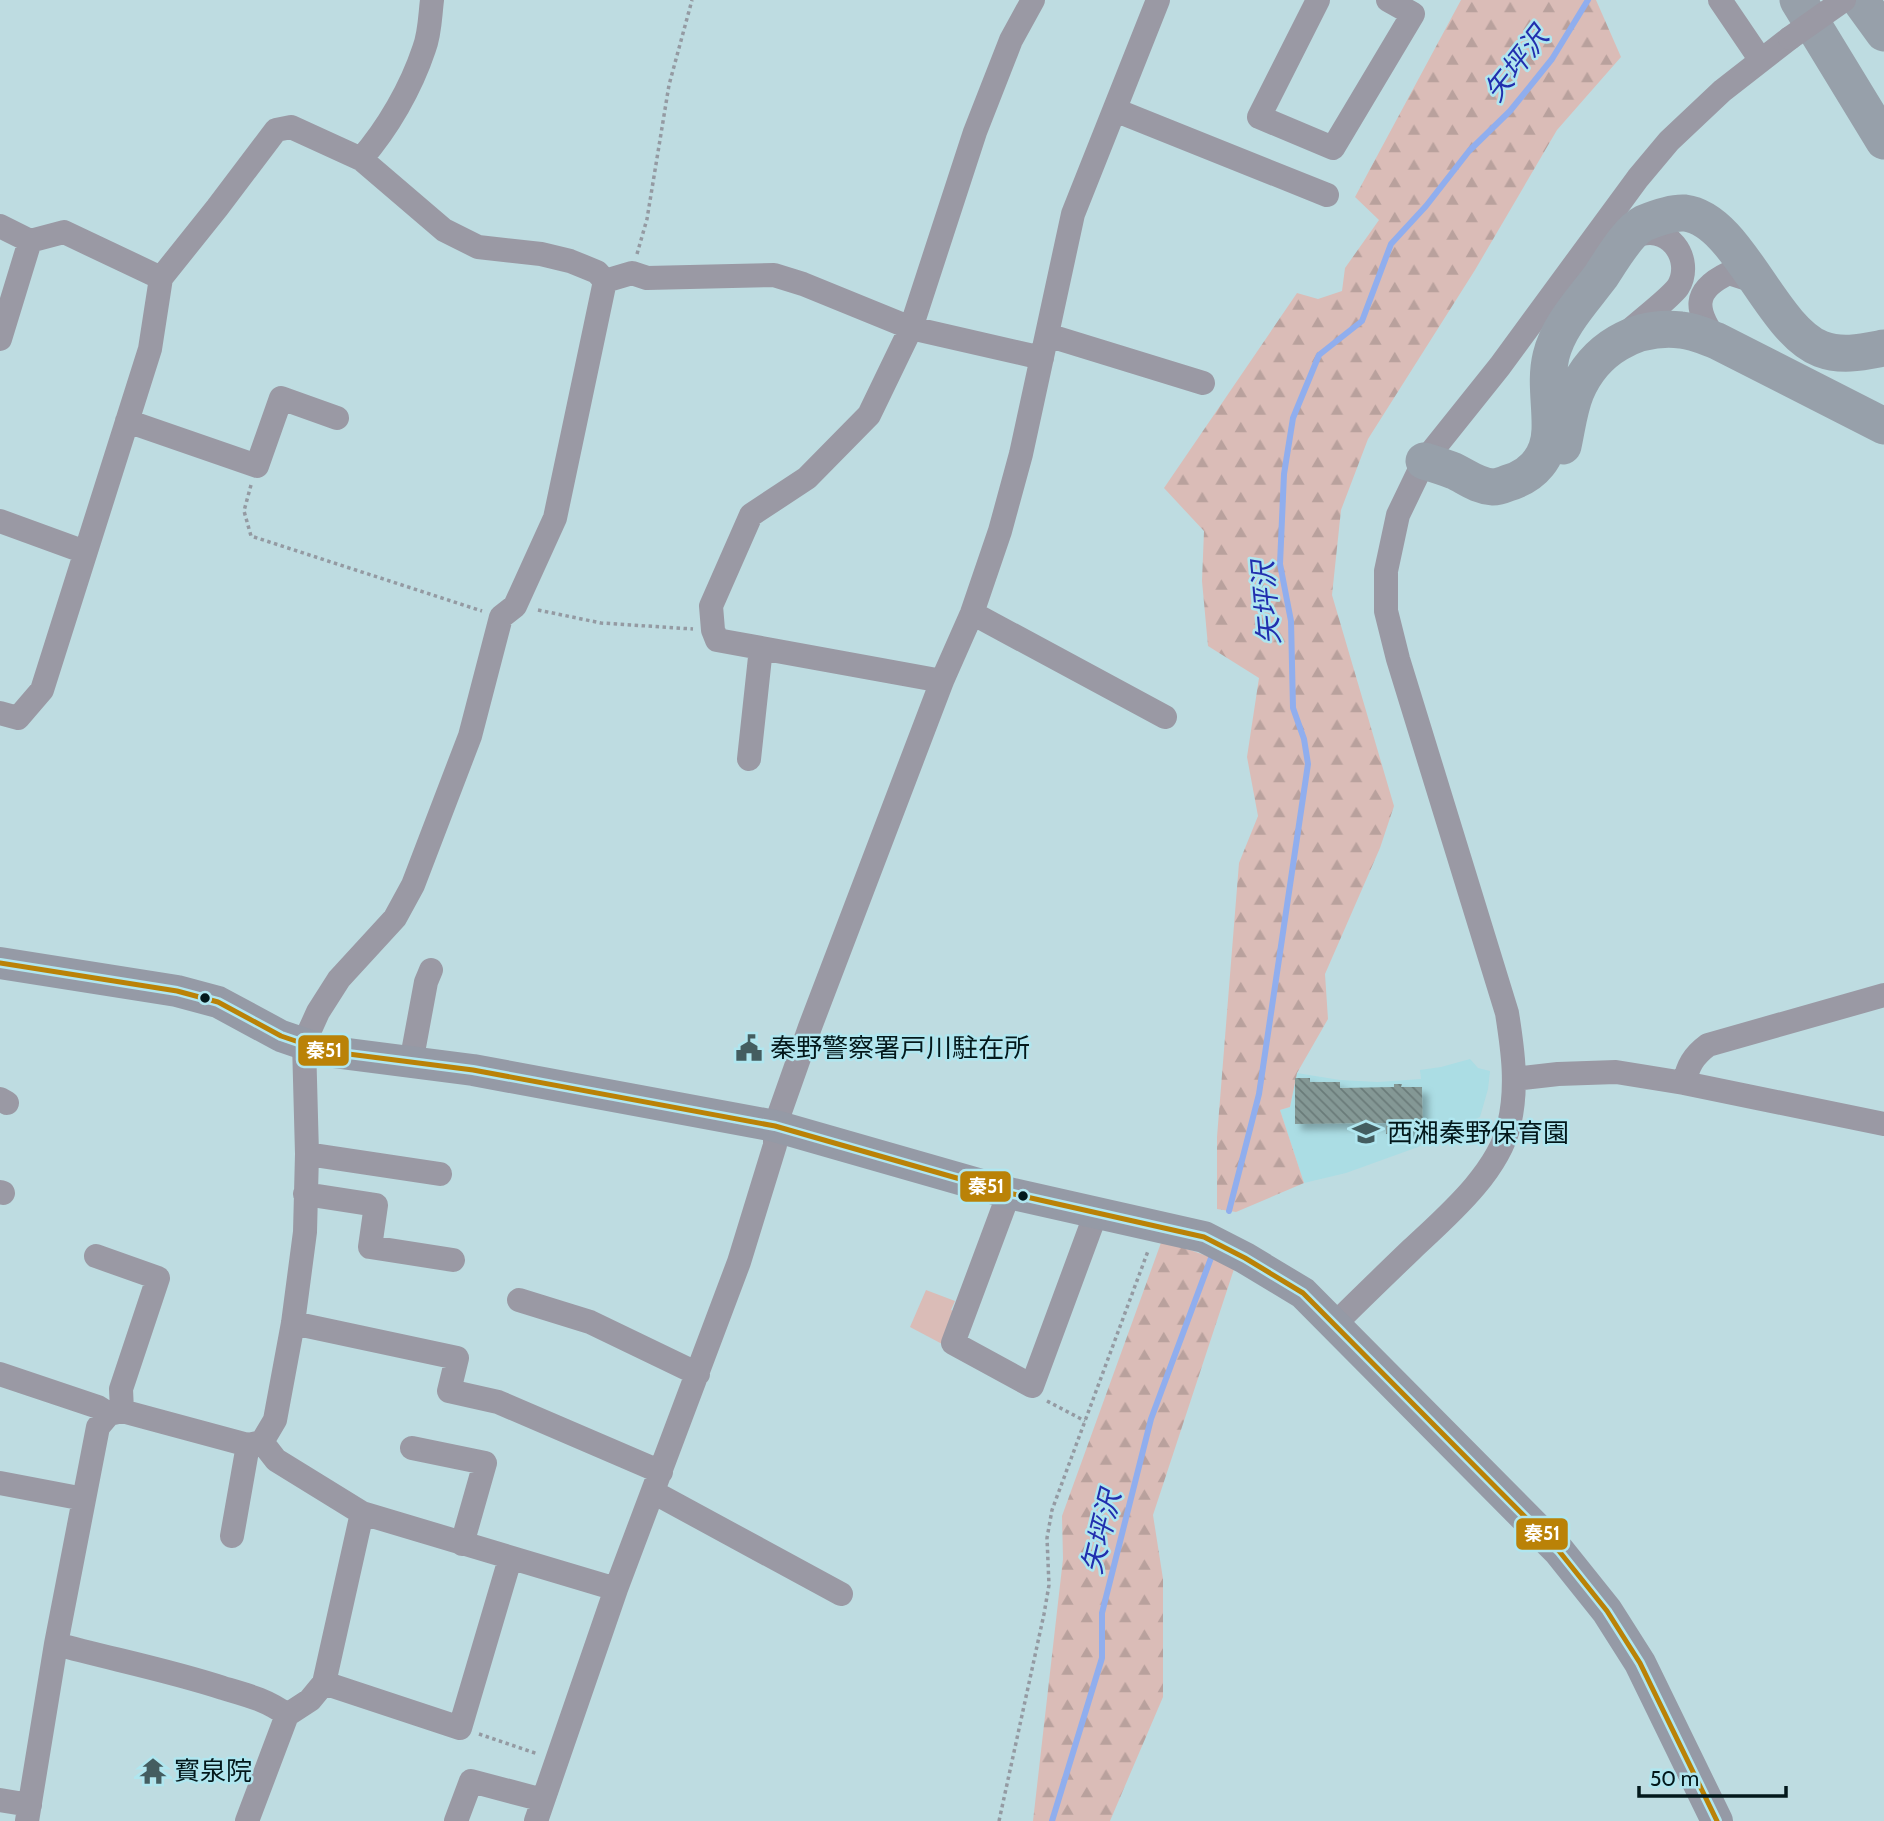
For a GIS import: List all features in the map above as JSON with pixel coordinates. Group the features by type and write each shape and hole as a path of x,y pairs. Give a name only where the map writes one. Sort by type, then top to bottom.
{"highway":[{"path":"1798,0 1884,141"},
{"path":"1860,0 1884,33"},
{"path":"1424,461 1455,472 1472,482 1495,488 1520,480 1537,468 1548,449 1550,428 1547,375 1562,329 1625,242 1641,225 1665,216 1686,213 1710,224 1728,242 1797,334 1821,349 1843,354 1884,348"},
{"path":"1424,461 1450,484 1478,501 1506,502 1533,492 1546,483 1562,456 1570,412 1582,380 1597,359 1614,344 1640,333 1662,329 1691,332 1717,341 1884,426"}],"main road":[{"path":"0,964 177,990 218,1002 281,1036 325,1051 473,1070 775,1126 1009,1193 1203,1237 1245,1258 1303,1293 1559,1551 1607,1611 1640,1663 1717,1821"}],"street":[{"path":"361,159 377,141 402,99 425,47 432,0"},
{"path":"942,681 717,640 713,630 711,606 751,515 807,478 869,415 911,328 975,132 1011,40 1033,0"},
{"path":"456,1821 471,1781 540,1810 616,1589 739,1262 775,1145 775,1126 942,681 972,613 1010,492 1073,214 1158,0"},
{"path":"1318,0 1259,117 1333,148 1413,15 1388,0"},
{"path":"1720,0 1760,60"},
{"path":"1335,1324 1471,1192 1495,1156 1509,1126 1514,1079 1507,1013 1398,659 1386,611 1386,571 1398,515 1424,461 1500,366 1661,150 1722,91 1760,60 1844,0"},
{"path":"1115,110 1327,195"},
{"path":"0,713 18,718 42,690 150,349 161,278 276,130 291,127 361,159 444,230 478,247 541,254 570,261 597,272 605,281"},
{"path":"0,226 30,241 64,232 161,278"},
{"path":"1614,344 1678,286 1683,266 1679,251 1669,238 1656,232 1642,233 1625,242"},
{"path":"0,339 30,241"},
{"path":"1717,341 1707,327 1701,311 1703,294 1710,282 1729,273 1760,284"},
{"path":"605,281 632,274 647,278 774,275 911,328 1044,347 1203,383"},
{"path":"232,1536 255,1443 275,1420 293,1323 305,1232 307,1154 304,1043 318,1012 340,979 395,918 413,885 470,736 508,611 555,518 605,281"},
{"path":"127,421 257,466 281,398 337,418"},
{"path":"0,521 85,552"},
{"path":"972,613 1165,717"},
{"path":"749,759 761,648"},
{"path":"411,1063 426,982 431,970"},
{"path":"1684,1083 1688,1066 1696,1054 1708,1045 1884,995"},
{"path":"1514,1079 1616,1072 1684,1083 1884,1124"},
{"path":"307,1154 440,1174"},
{"path":"1009,1193 953,1343 1032,1386 1096,1213"},
{"path":"305,1194 376,1205 370,1247 453,1260"},
{"path":"0,1800 28,1813 56,1644 98,1427 116,1412 121,1389 158,1278 96,1256"},
{"path":"519,1300 590,1322 698,1374"},
{"path":"293,1323 457,1358 449,1391 498,1402 657,1482 841,1594"},
{"path":"0,1374 97,1407 255,1443 276,1461 362,1513 616,1589"},
{"path":"412,1448 485,1463 462,1544"},
{"path":"1,1487 83,1499"},
{"path":"247,1821 287,1715 310,1700 324,1683 362,1513"},
{"path":"324,1683 458,1737 510,1559"},
{"path":"56,1644 184,1675 270,1703 287,1715"}],"path":[{"path":"632,274 646,219 669,85 692,0"},
{"path":"257,466 244,510 251,536 448,601 601,623 713,630"},
{"path":"999,1821 1049,1585 1047,1538 1052,1510 1158,1226"},
{"path":"1032,1386 1038,1397 1085,1421"},
{"path":"458,1737 557,1760"}],"shaded area":[{"name":"西湘秦野保育園","path":"1470,1059 1478,1068 1490,1071 1480,1117 1418,1147 1346,1173 1304,1183 1280,1110 1290,1107 1297,1073 1340,1080 1378,1082 1421,1079 1420,1070"}],"green space":[{"path":"1461,0 1596,0 1621,57 1557,130 1475,270 1368,439 1341,510 1332,595 1394,806 1380,848 1325,974 1328,1019 1297,1073 1290,1107 1280,1110 1304,1183 1236,1212 1217,1209 1217,1137 1239,863 1258,816 1247,757 1259,678 1208,646 1202,581 1204,531 1164,488 1297,293 1318,299 1342,291 1345,268 1379,220 1355,197"},
{"path":"1162,1240 1235,1266 1153,1515 1163,1579 1163,1697 1110,1821 1033,1821 1063,1559 1062,1516"},
{"path":"926,1290 955,1301 951,1310 956,1312 944,1345 910,1327"}],"building":[{"path":"1295,1078 1310,1078 1310,1082 1340,1082 1340,1088 1394,1087 1394,1084 1402,1084 1401,1087 1422,1087 1423,1131 1386,1134 1386,1123 1295,1124"}],"waterway":[{"name":"矢坪沢","path":"1229,1211 1259,1094 1308,764 1304,739 1293,708 1291,621 1280,564 1284,474 1293,418 1319,355 1362,321 1391,244 1426,206 1469,151 1510,111 1552,59 1588,0"},
{"name":"矢坪沢","path":"1052,1821 1102,1658 1102,1613 1151,1419 1211,1258"}],"transit line":[{"name":"秦51","path":"0,963 177,991 218,1002 281,1036 325,1051 473,1070 775,1126 1009,1193 1204,1237 1303,1293 1559,1551 1607,1611 1640,1663 1717,1821"}],"place":[{"name":"秦野警察署戸川駐在所","path":"749,1048"},
{"name":"西湘秦野保育園","path":"1366,1133"},
{"name":"寳泉院","path":"153,1771"}]}
